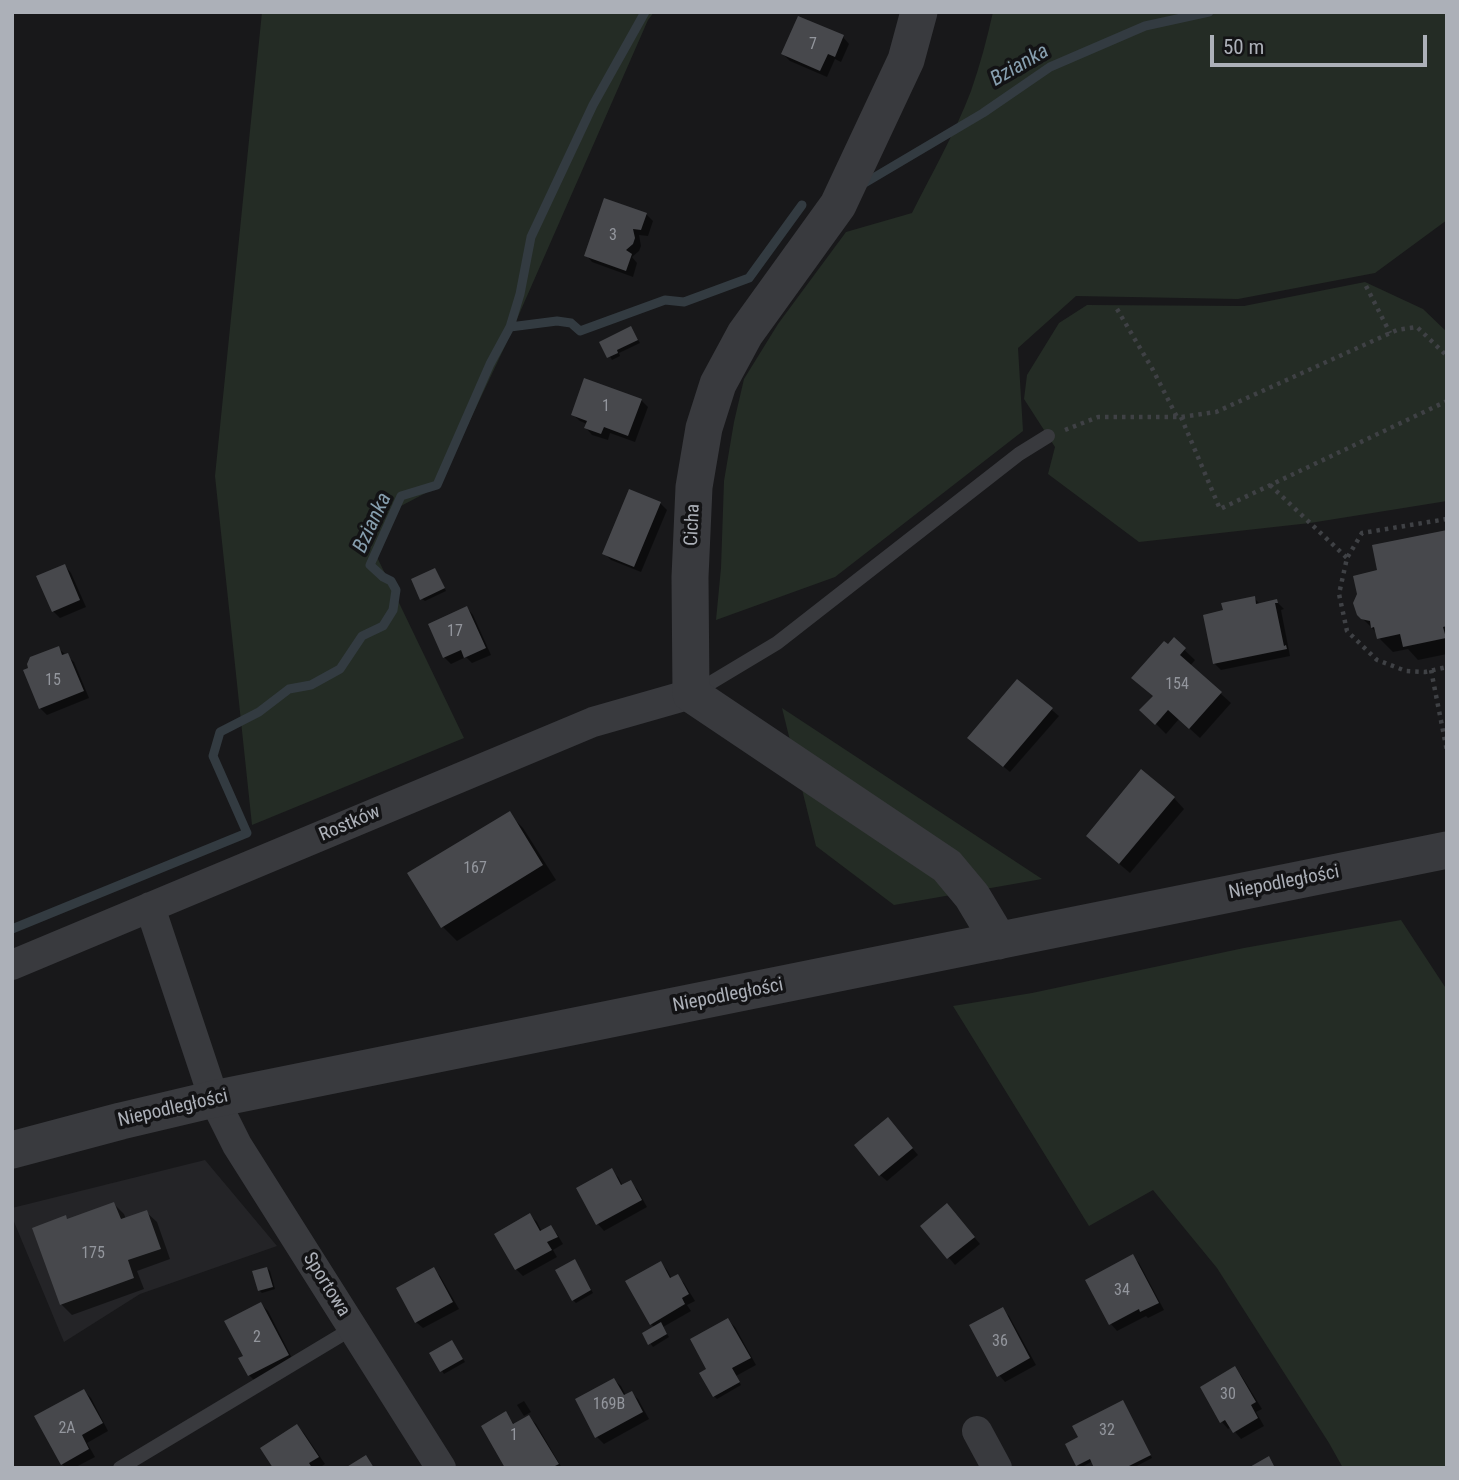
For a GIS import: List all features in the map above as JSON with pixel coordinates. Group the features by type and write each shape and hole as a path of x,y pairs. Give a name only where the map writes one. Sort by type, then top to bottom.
{"street":[{"name":"Cicha","path":"691,695 690,577 694,487 705,428 718,384 745,334 838,205 906,60 919,12"},
{"name":"Rostków","path":"12,965 593,722 691,695"},
{"path":"691,695 947,866 972,896 999,941"},
{"name":"Niepodległości","path":"12,1149 214,1099 1447,850"},
{"name":"Sportowa","path":"150,907 214,1099 237,1145 441,1468"},
{"path":"977,1431 997,1468"}],"lane":[{"path":"691,695 777,643 1018,454 1048,436"},
{"path":"120,1468 353,1328"}],"path":[{"path":"1366,286 1390,333"},
{"path":"1117,309 1179,417 1220,509 1447,401"},
{"path":"1048,436 1098,417 1179,417 1216,412 1397,330 1417,327 1447,356"},
{"path":"1270,485 1347,558"},
{"path":"1447,519 1362,533 1347,558 1339,594 1347,631 1377,660 1406,671 1447,667"},
{"path":"1431,670 1447,751"}],"shaded area":[{"path":"262,12 654,12 648,20 506,344 439,486 399,507 376,555 464,738 252,825 215,476"},
{"path":"993,12 1447,12 1447,220 1375,273 1238,299 1076,296 1018,348 1023,431 835,577 716,620 724,481 744,379 778,324 846,232 912,213 965,107"},
{"path":"1365,282 1423,309 1447,332 1447,501 1310,523 1139,542 1048,474 1055,447 1024,399 1027,375 1059,323 1087,305 1244,306"},
{"path":"782,708 1042,879 894,905 816,846"},
{"path":"1401,920 1447,990 1447,1468 1343,1468 1217,1268 1153,1190 1089,1226 953,1006 1032,993 1244,948"},
{"path":"205,1160 277,1246 140,1294 64,1342 12,1217 12,1208"}],"building":[{"path":"798,16 844,35 835,57 828,54 820,71 781,54"},
{"path":"604,198 647,213 641,230 633,229 633,244 626,250 632,254 626,271 584,256"},
{"path":"631,326 638,340 607,358 599,342"},
{"path":"584,378 642,399 628,436 604,427 601,434 584,428 587,421 571,415"},
{"path":"629,489 661,502 634,567 602,554"},
{"path":"1447,530 1447,626 1443,627 1446,638 1403,647 1400,634 1377,639 1370,621 1357,615 1353,603 1357,594 1353,576 1377,570 1372,545"},
{"path":"65,564 80,600 52,612 36,576"},
{"path":"435,568 445,588 420,600 411,579"},
{"path":"1255,596 1256,604 1277,599 1278,603 1275,603 1284,646 1286,645 1287,649 1213,664 1203,615 1223,610 1221,603"},
{"path":"467,606 486,648 464,658 461,650 443,658 428,624"},
{"path":"1174,637 1186,648 1180,655 1222,692 1189,729 1168,710 1155,725 1139,710 1153,696 1131,678 1164,641 1168,644"},
{"path":"59,646 62,655 68,653 84,691 39,709 23,670 28,668 30,657"},
{"path":"1017,679 1053,708 1003,767 967,738"},
{"path":"1141,769 1175,797 1119,864 1086,836"},
{"path":"510,811 543,865 441,928 407,873"},
{"path":"888,1117 913,1148 879,1176 854,1145"},
{"path":"612,1168 621,1185 631,1180 642,1200 596,1225 576,1188"},
{"path":"114,1202 121,1219 147,1210 161,1249 128,1260 134,1278 60,1305 32,1228 66,1215 67,1219"},
{"path":"947,1203 975,1237 947,1259 920,1226"},
{"path":"530,1213 540,1231 551,1225 558,1237 547,1242 552,1250 515,1270 494,1234"},
{"path":"1133,1254 1159,1303 1140,1312 1139,1309 1109,1325 1085,1280"},
{"path":"575,1259 591,1290 572,1301 555,1270"},
{"path":"661,1261 670,1278 678,1274 689,1294 682,1298 685,1304 650,1325 625,1281"},
{"path":"267,1267 273,1287 258,1291 252,1271"},
{"path":"434,1267 453,1302 415,1323 396,1288"},
{"path":"261,1302 289,1355 248,1376 238,1358 243,1356 224,1321"},
{"path":"1003,1307 1030,1358 997,1377 969,1325"},
{"path":"728,1318 751,1358 732,1368 740,1382 713,1397 699,1373 706,1369 690,1339"},
{"path":"661,1322 667,1334 648,1345 642,1333"},
{"path":"452,1340 463,1359 440,1372 429,1353"},
{"path":"1235,1366 1256,1402 1251,1405 1258,1418 1233,1433 1225,1420 1220,1423 1200,1387"},
{"path":"614,1378 624,1395 632,1391 643,1412 595,1438 575,1399"},
{"path":"84,1389 103,1423 82,1435 89,1449 61,1465 34,1416"},
{"path":"1123,1400 1151,1455 1125,1468 1094,1468 1090,1459 1076,1466 1065,1444 1078,1437 1072,1426"},
{"path":"506,1411 513,1424 529,1415 559,1464 551,1468 505,1468 481,1426"},
{"path":"297,1424 319,1457 309,1463 312,1468 273,1468 260,1448"},
{"path":"366,1455 374,1468 345,1468"},
{"path":"1269,1456 1275,1468 1248,1468"}],"waterway":[{"path":"510,327 520,294 531,237 593,105 645,12"},
{"name":"Bzianka","path":"863,184 983,113 1050,67 1145,26 1209,12"},
{"name":"Bzianka","path":"12,929 247,833 213,756 220,732 259,712 289,689 311,685 340,669 362,636 383,626 393,610 396,590 391,581 370,565 401,496 437,485 490,364 510,327 557,321 571,323 580,331 665,300 684,302 749,278 802,205"}]}
